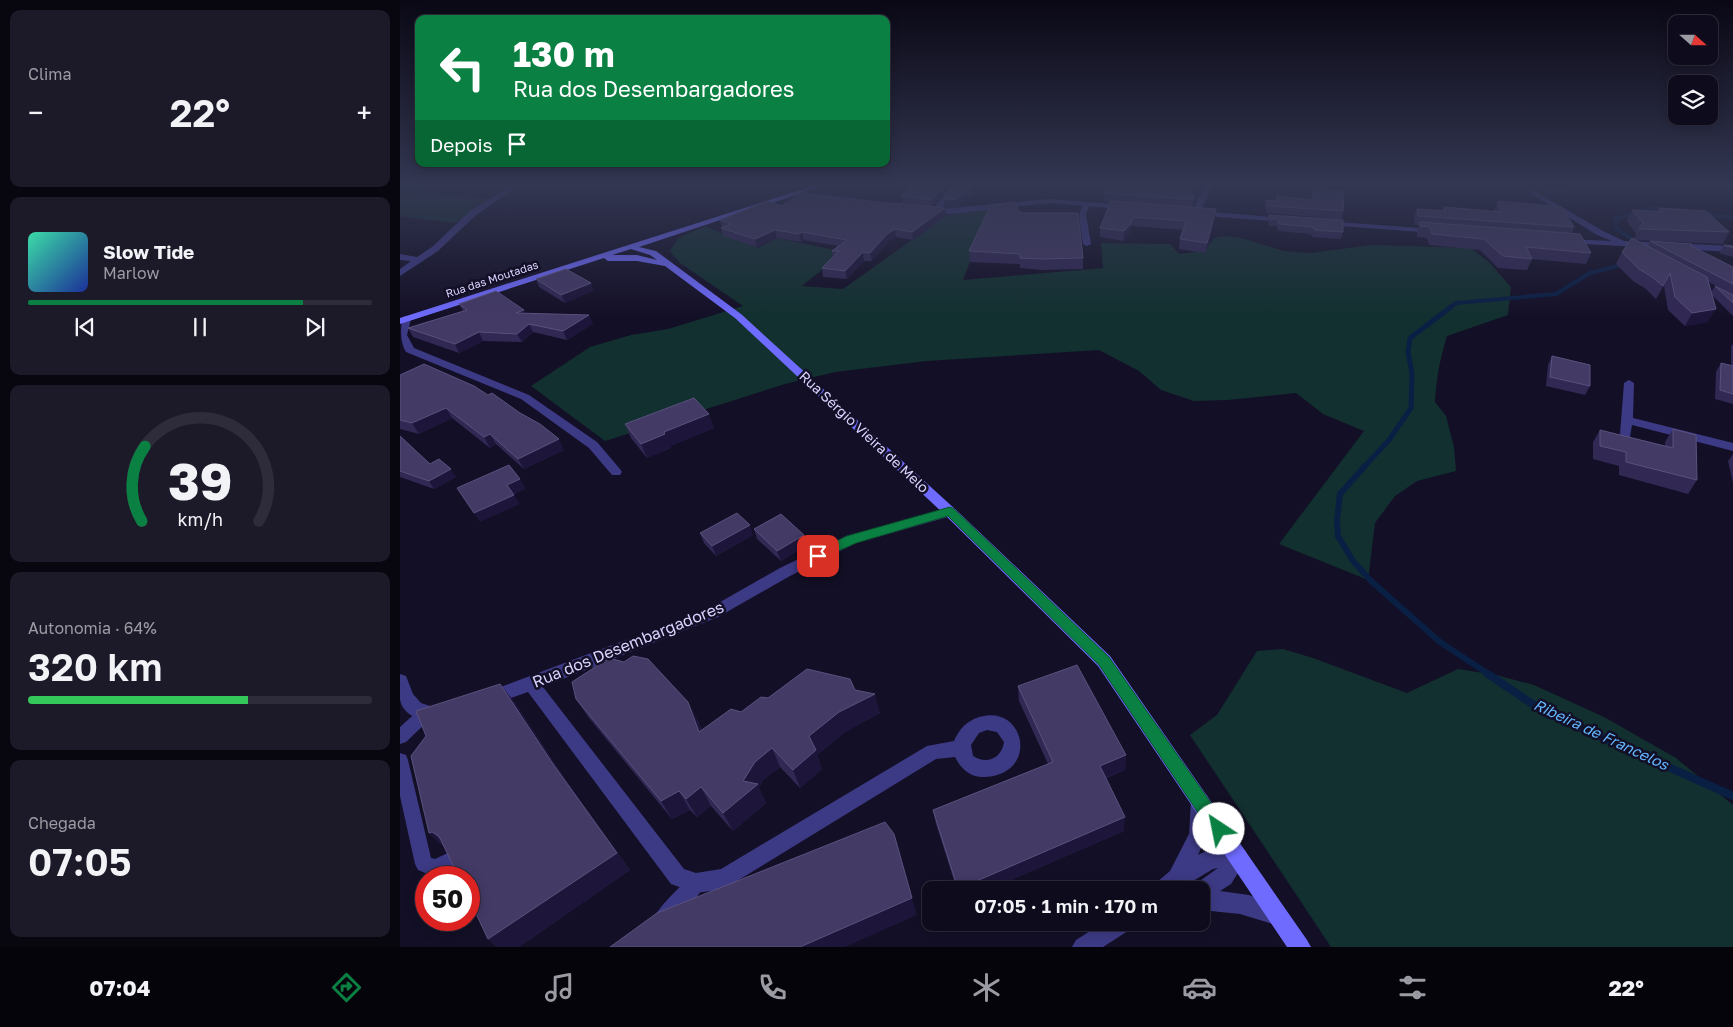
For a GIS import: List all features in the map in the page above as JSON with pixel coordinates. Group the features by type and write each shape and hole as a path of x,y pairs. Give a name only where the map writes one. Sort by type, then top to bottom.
{"main road":[{"name":"Rua das Moutadas","path":"403,320 684,230"},
{"path":"653,253 672,234"},
{"path":"631,247 632,253 637,258"},
{"name":"Rua Sérgio Vieira de Melo","path":"631,247 653,253 738,316 950,512 1104,661 1300,947"},
{"name":"Rua Sérgio Vieira de Melo","path":"591,259 637,258 667,264"}],"street":[{"path":"400,273 435,249 455,230"},
{"path":"1430,230 1441,231"},
{"path":"1595,230 1643,252"},
{"path":"1557,240 1615,245 1624,243 1733,249"},
{"path":"400,257 419,260"},
{"path":"403,320 403,342 410,350 525,397 593,445 616,472"},
{"path":"1626,434 1628,383"},
{"path":"1627,420 1733,447"},
{"name":"Rua dos Desembargadores","path":"478,702 532,684 712,613 785,572 851,539 950,512"},
{"path":"400,681 414,709 425,714 443,713 452,710"},
{"path":"532,684 678,877 696,883 724,879 933,752 961,748"},
{"path":"1172,881 1198,835 1200,801"},
{"path":"1175,881 1212,859 1238,857"},
{"path":"1210,886 1224,877 1238,857"},
{"path":"1210,900 1231,901 1257,907 1278,915"},
{"path":"1083,947 1109,931"}],"lane":[{"path":"1085,230 1087,244"},
{"path":"400,737 425,714"},
{"path":"400,760 424,864 435,868 450,861"},
{"path":"649,926 671,911 696,883"}],"green space":[{"path":"696,230 715,230 758,248 777,238 844,252 802,286 843,289 926,230 982,230 963,280 1103,268 1101,243 1170,244 1179,254 1203,249 1214,238 1226,236 1241,238 1284,251 1311,253 1372,245 1470,248 1488,261 1511,287 1508,315 1447,336 1436,385 1435,402 1446,416 1454,447 1456,471 1417,481 1395,496 1375,523 1368,580 1279,544 1364,431 1323,414 1296,393 1228,400 1194,401 1161,390 1139,371 1099,350 927,361 835,372 785,384 605,441 531,386 590,347 631,335 668,329 743,306 680,263 670,251 678,238"},
{"path":"1283,649 1313,658 1407,693 1458,669 1496,675 1534,685 1604,717 1676,758 1733,805 1733,947 1331,947 1190,735 1217,715 1257,651"}],"building":[{"path":"728,230 775,230 755,239"},
{"path":"776,230 893,230 887,234 870,253 863,252 845,271 822,268 839,251 832,251 847,240 802,232 799,234"},
{"path":"979,230 1080,230 1083,258 1020,258 1020,254 969,251"},
{"path":"1183,230 1210,230 1207,243 1180,239"},
{"path":"1318,230 1343,230 1343,232"},
{"path":"1431,230 1529,230 1580,234 1591,253 1526,247 1532,259 1503,256 1484,239 1432,234"},
{"path":"1675,230 1727,230 1729,232"},
{"path":"1632,238 1707,277 1716,309 1692,313 1675,297 1670,273 1663,286 1639,269 1622,252"},
{"path":"1650,241 1692,244 1691,246 1733,267 1733,284"},
{"path":"566,269 591,283 561,295 536,279"},
{"path":"1715,286 1733,295 1733,303"},
{"path":"496,291 524,310 516,313 589,315 563,331 529,324 517,334 479,332 455,344 408,328 467,310 459,304"},
{"path":"1552,356 1590,365 1590,386 1550,377"},
{"path":"1721,363 1733,366 1733,394 1720,390"},
{"path":"424,364 474,386 488,395 492,393 520,413 540,424 559,439 518,459 490,434 484,437 446,408 412,423 400,420 400,375"},
{"path":"694,398 709,414 664,432 665,434 641,444 625,424"},
{"path":"1673,429 1696,435 1697,480 1626,462 1626,452 1600,446 1600,430 1673,448"},
{"path":"400,436 430,464 439,459 451,469 429,481 400,471"},
{"path":"509,465 520,479 507,485 514,495 474,513 457,488"},
{"path":"737,513 750,525 712,546 700,533"},
{"path":"781,514 804,535 777,551 754,529"},
{"path":"633,656 648,659 688,702 699,732 731,709 741,712 761,697 768,698 807,669 850,679 855,690 875,694 839,712 809,736 816,750 793,770 772,748 755,762 743,781 758,784 723,813 701,787 686,799 679,791 661,801 576,699 572,682 609,658 624,662"},
{"path":"1077,665 1126,755 1100,766 1125,817 977,881 955,881 933,810 1053,762 1018,686"},
{"path":"500,684 553,764 617,853 488,939 480,922 480,866 453,866 439,836 432,832 429,833 411,756 426,736 416,711"},
{"path":"885,822 894,834 912,898 800,947 610,947 657,913"}],"waterway":[{"name":"Ribeira de Francelos","path":"1619,230 1630,238"},
{"name":"Ribeira de Francelos","path":"1449,308 1456,303 1556,294 1590,273 1618,266 1623,261"},
{"name":"Ribeira de Francelos","path":"1364,467 1389,440 1411,408 1412,373 1408,352 1410,338 1451,307"},
{"name":"Ribeira de Francelos","path":"1365,466 1340,494 1337,520 1338,536 1353,561 1371,581 1440,642 1490,675"},
{"name":"Ribeira de Francelos","path":"1488,674 1543,711 1733,796"}],"route":[{"path":"818,556 851,539 950,512 1104,661 1219,829"}]}
